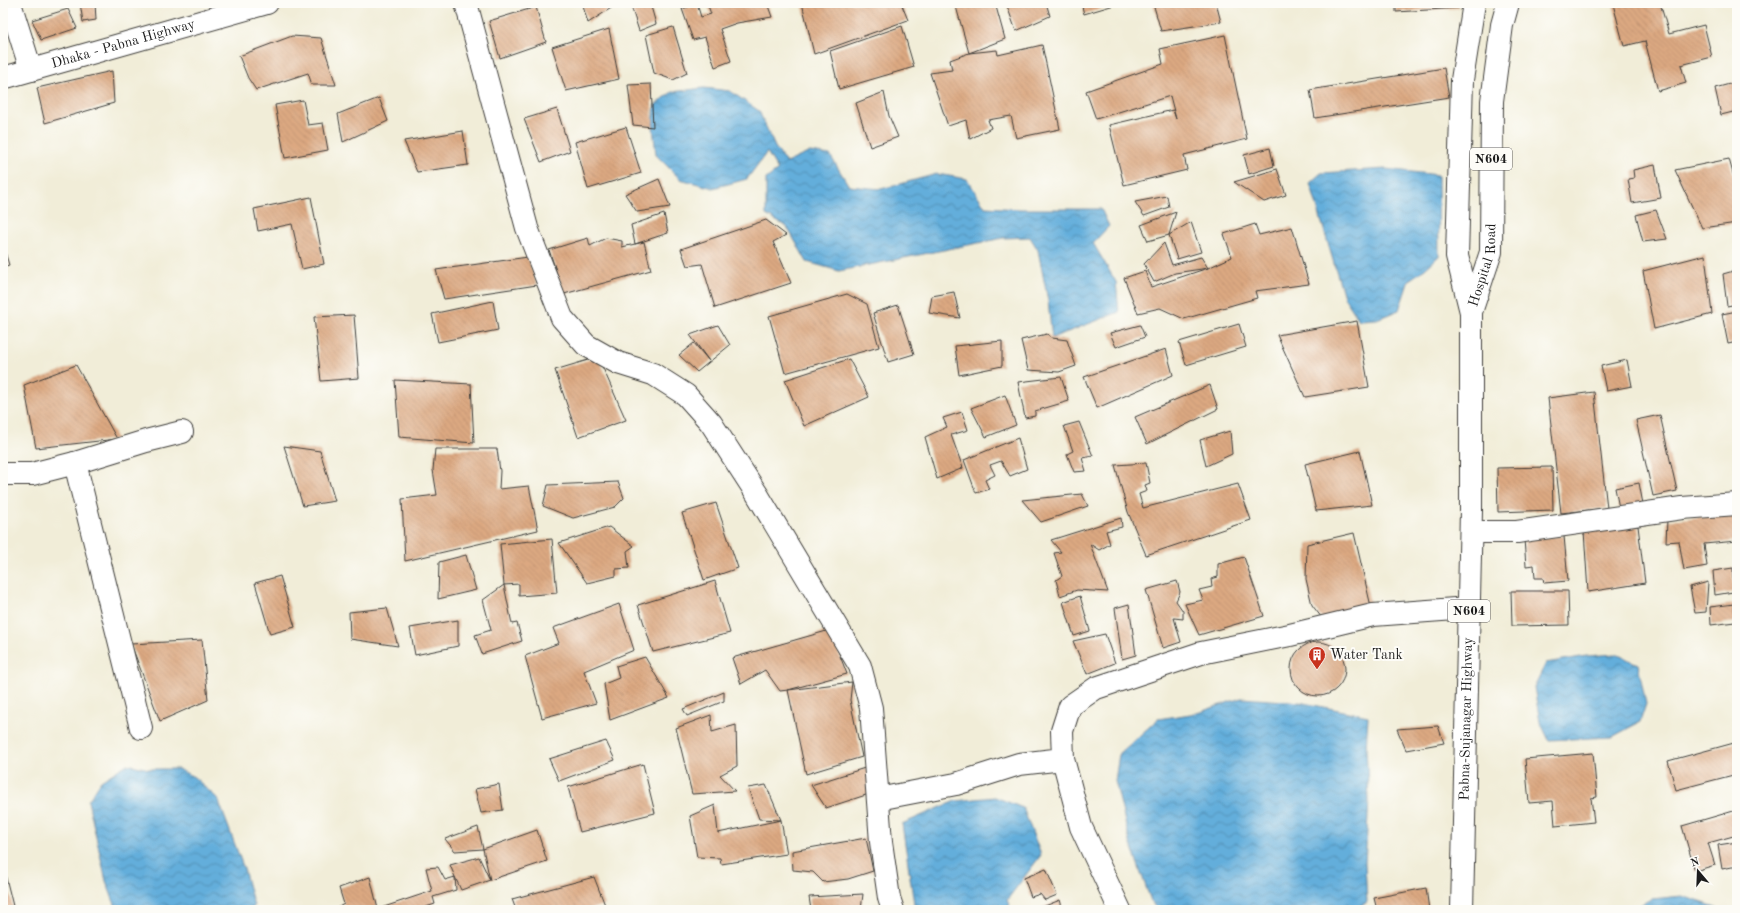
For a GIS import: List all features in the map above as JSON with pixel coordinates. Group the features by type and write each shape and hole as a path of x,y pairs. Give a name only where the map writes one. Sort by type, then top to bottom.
{"main road":[{"path":"10,3 31,70"},
{"name":"Dhaka - Pabna Highway","path":"3,78 267,3"},
{"path":"466,3 527,228 562,318 586,345 618,363 653,374 686,395 711,422 757,494 860,666 871,708 881,842 889,898 894,910"},
{"name":"Hospital Road","path":"1470,312 1457,256 1462,80 1474,3"},
{"name":"Hospital Road","path":"1470,312 1491,252 1492,101 1502,25 1508,3"},
{"name":"Pabna-Sujanagar Highway","path":"1462,910 1471,532 1470,312"},
{"path":"3,474 32,474 182,432"},
{"path":"75,463 141,728"},
{"path":"1471,532 1518,532 1682,508 1737,504"},
{"path":"1120,910 1081,827 1063,759 1062,731 1070,706 1096,688 1201,653 1290,636 1373,615 1469,608"},
{"path":"878,799 956,784 1019,764 1063,759"}],"water":[{"path":"704,88 730,91 759,111 775,147 786,163 810,152 830,155 849,186 881,189 937,174 967,179 985,207 1019,209 1101,209 1109,226 1093,243 1116,282 1119,312 1052,338 1048,301 1038,250 1030,237 1003,238 839,271 807,262 787,227 766,215 766,179 778,170 767,152 747,179 713,188 680,179 656,155 653,127 655,105 672,92"},
{"path":"1386,169 1438,175 1439,256 1425,269 1409,280 1399,310 1377,319 1359,320 1344,297 1310,183 1321,173"},
{"path":"1616,654 1638,664 1646,704 1640,722 1612,737 1549,740 1540,722 1534,687 1546,663 1587,656"},
{"path":"1241,698 1299,702 1368,716 1366,750 1369,800 1365,863 1367,902 1356,910 1157,910 1151,901 1130,842 1115,781 1119,754 1158,719 1197,713"},
{"path":"127,764 149,769 178,769 194,777 218,799 244,869 254,906 252,910 117,910 106,881 88,801 101,781"},
{"path":"995,797 1023,808 1041,855 1007,900 1011,910 915,910 902,824 955,801"},
{"path":"1682,896 1716,907 1720,910 1632,910 1652,899"}],"building":[{"path":"80,3 95,3 96,20 83,22"},
{"path":"582,3 619,3 588,23"},
{"path":"630,3 650,3 656,24 639,31"},
{"path":"707,3 767,3 772,17 737,23 720,29 731,61 715,67 705,37 693,40 682,9 697,4 701,17 711,14"},
{"path":"802,3 901,3 908,20 814,54"},
{"path":"955,3 995,3 1005,39 969,53"},
{"path":"1006,3 1046,3 1050,16 1016,31"},
{"path":"1081,3 1121,3 1084,14"},
{"path":"1153,3 1216,3 1221,22 1161,31"},
{"path":"1396,3 1458,3 1459,8 1396,12"},
{"path":"1660,3 1669,34 1704,25 1712,57 1681,65 1686,83 1658,91 1645,41 1624,46 1613,4"},
{"path":"536,7 546,42 500,58 489,21"},
{"path":"68,9 77,28 41,40 32,20"},
{"path":"902,26 914,67 839,89 830,51"},
{"path":"673,27 687,73 673,80 654,73 646,35"},
{"path":"609,29 619,79 566,91 552,47"},
{"path":"1225,35 1247,139 1184,155 1187,170 1124,185 1109,125 1173,110 1176,119 1170,96 1096,119 1086,91 1163,64 1160,49"},
{"path":"292,36 321,38 336,85 312,85 308,73 256,90 248,78 239,56"},
{"path":"1042,45 1060,129 1016,138 1011,116 988,120 991,128 970,139 966,120 948,126 930,73 952,70 950,60 969,53 997,50 998,55"},
{"path":"1444,68 1449,97 1315,118 1310,90"},
{"path":"112,71 114,103 45,123 37,88"},
{"path":"1737,82 1737,111 1721,115 1715,88"},
{"path":"651,84 653,127 633,125 628,85"},
{"path":"884,92 889,116 898,137 870,147 856,103"},
{"path":"379,98 388,121 343,142 338,114"},
{"path":"303,100 308,125 323,123 328,150 285,158 275,105"},
{"path":"557,109 570,151 541,162 524,119"},
{"path":"626,127 641,173 588,189 575,142"},
{"path":"463,131 468,165 417,172 404,141"},
{"path":"1270,148 1274,166 1249,174 1244,155"},
{"path":"1729,159 1737,188 1737,223 1702,228 1675,170"},
{"path":"1655,165 1661,198 1632,203 1628,179 1634,178 1633,170"},
{"path":"1277,169 1286,195 1264,202 1234,182"},
{"path":"659,179 670,207 637,212 625,194"},
{"path":"1167,196 1169,207 1144,216 1135,202"},
{"path":"311,197 324,264 302,269 292,224 258,231 254,209"},
{"path":"1656,210 1667,239 1643,242 1636,215"},
{"path":"1176,212 1169,235 1148,241 1141,225"},
{"path":"664,214 668,233 635,244 631,225"},
{"path":"766,220 786,235 773,242 791,283 715,308 702,264 687,266 681,249"},
{"path":"1191,222 1201,252 1177,259 1169,235"},
{"path":"1255,224 1259,235 1292,227 1309,284 1255,291 1257,298 1184,319 1160,308 1138,313 1124,278 1145,271 1151,287 1208,268 1232,257 1224,234"},
{"path":"588,238 590,246 606,238 622,241 622,247 644,242 651,270 564,294 549,250"},
{"path":"1164,243 1172,265 1201,257 1208,268 1175,273 1154,282 1144,264"},
{"path":"3,245 9,265 3,267"},
{"path":"1705,255 1712,314 1654,329 1643,271"},
{"path":"528,257 537,285 444,299 436,270"},
{"path":"1737,270 1737,304 1727,306 1723,274"},
{"path":"954,292 960,318 929,313 932,296"},
{"path":"847,294 867,304 879,347 785,373 769,316"},
{"path":"493,301 498,330 438,342 432,314"},
{"path":"898,305 914,354 888,362 873,313"},
{"path":"1737,311 1737,342 1728,344 1722,314"},
{"path":"354,315 359,378 321,381 314,317"},
{"path":"1357,321 1369,387 1305,397 1277,335"},
{"path":"1239,324 1246,347 1186,365 1179,342"},
{"path":"718,325 730,345 697,372 679,355 694,343 709,361 690,335"},
{"path":"1140,325 1145,337 1116,347 1110,333"},
{"path":"1047,334 1052,338 1067,340 1076,366 1059,372 1028,370 1021,340"},
{"path":"1002,341 1002,366 959,375 955,346"},
{"path":"1166,349 1173,375 1097,408 1084,377"},
{"path":"598,357 626,420 578,437 555,370"},
{"path":"849,359 869,397 804,426 785,380"},
{"path":"1627,360 1632,386 1606,391 1601,366"},
{"path":"76,365 117,439 36,448 24,385"},
{"path":"1061,377 1069,401 1035,411 1035,416 1025,418 1018,382"},
{"path":"395,380 471,384 474,443 399,437"},
{"path":"1210,385 1218,409 1147,444 1135,417"},
{"path":"1594,392 1607,508 1561,513 1548,398"},
{"path":"1005,395 1016,425 986,437 971,408"},
{"path":"962,412 968,430 951,435 963,468 937,479 925,437 947,427 943,418"},
{"path":"1660,415 1677,491 1653,496 1636,420"},
{"path":"1079,422 1093,456 1082,458 1086,471 1074,472 1067,454 1073,451 1064,426"},
{"path":"1230,431 1232,454 1206,466 1200,440"},
{"path":"1018,438 1027,469 1010,476 1001,461 990,465 995,475 985,480 989,489 976,493 964,460"},
{"path":"284,446 320,451 335,501 303,506"},
{"path":"435,449 497,449 500,471 499,489 529,486 538,530 405,561 402,499 437,495 433,470"},
{"path":"1360,451 1372,505 1316,511 1305,464"},
{"path":"1146,463 1150,483 1145,485 1147,491 1139,494 1143,508 1238,484 1251,520 1146,555 1128,512 1115,465"},
{"path":"1552,467 1553,510 1498,512 1497,468"},
{"path":"618,482 624,498 615,507 573,518 543,506 548,485"},
{"path":"1639,483 1643,504 1619,508 1615,488"},
{"path":"1082,494 1088,506 1041,522 1022,500"},
{"path":"716,503 738,568 704,580 682,513"},
{"path":"1737,514 1737,541 1704,544 1707,566 1684,570 1679,541 1666,542 1667,520"},
{"path":"1121,518 1122,527 1106,531 1110,544 1099,550 1090,544 1108,592 1077,590 1060,596 1056,580 1062,576 1054,553 1061,552 1051,540"},
{"path":"1638,526 1645,583 1588,592 1584,531"},
{"path":"609,527 634,546 627,551 629,568 616,569 616,576 587,583 559,543"},
{"path":"1354,533 1372,611 1325,622 1312,605 1306,579 1307,544"},
{"path":"1564,536 1568,581 1544,583 1543,578 1535,578 1534,565 1526,566 1524,539"},
{"path":"552,539 557,593 519,596 519,584 504,585 500,544"},
{"path":"466,555 476,590 438,599 439,562"},
{"path":"1244,557 1264,616 1199,635 1185,604 1203,600 1199,590 1212,587 1211,579 1218,577 1218,564"},
{"path":"1733,568 1733,592 1715,595 1713,571"},
{"path":"280,576 295,627 270,634 255,583"},
{"path":"715,581 730,633 653,652 638,605"},
{"path":"1177,581 1180,592 1176,601 1183,611 1183,619 1174,618 1181,642 1163,648 1146,590"},
{"path":"1708,582 1706,612 1695,613 1690,587"},
{"path":"504,585 512,624 517,623 522,641 482,654 475,635 491,630 483,600"},
{"path":"1511,591 1568,591 1569,625 1512,626"},
{"path":"1080,596 1090,631 1074,636 1063,602"},
{"path":"619,604 634,650 584,671 596,703 542,718 525,656 559,643 553,628"},
{"path":"1129,604 1136,655 1122,659 1115,608"},
{"path":"1734,604 1735,622 1711,625 1710,607"},
{"path":"387,608 398,646 350,639 349,612"},
{"path":"458,620 458,646 415,655 410,628"},
{"path":"830,630 847,674 780,691 765,670 741,684 732,658"},
{"path":"1105,634 1115,663 1087,674 1073,641"},
{"path":"202,640 208,700 160,721 131,644"},
{"name":"Water Tank","path":"1318,642 1328,644 1337,650 1343,659 1345,669 1343,679 1337,688 1328,694 1318,696 1308,694 1299,688 1293,679 1291,669 1293,659 1299,650 1308,644"},
{"path":"645,657 669,698 610,720 604,684 619,678 616,666"},
{"path":"852,682 850,700 862,757 806,774 788,690"},
{"path":"724,692 724,701 687,716 683,709"},
{"path":"711,715 712,732 736,725 737,766 720,775 735,791 692,794 676,728"},
{"path":"1438,726 1444,743 1406,750 1397,729"},
{"path":"606,741 615,760 559,781 549,759"},
{"path":"1734,743 1737,754 1737,774 1676,790 1668,761"},
{"path":"1593,753 1597,797 1591,798 1594,822 1555,826 1553,801 1529,803 1525,759"},
{"path":"643,764 655,813 580,832 568,787"},
{"path":"868,767 869,794 826,808 811,785"},
{"path":"499,784 503,810 481,813 475,789"},
{"path":"766,785 781,820 759,819 748,788"},
{"path":"715,805 718,833 781,820 787,854 721,864 720,858 697,857 690,816"},
{"path":"1737,810 1737,835 1708,843 1715,865 1695,871 1682,826"},
{"path":"478,827 483,849 455,851 445,839"},
{"path":"537,830 547,861 490,880 483,849"},
{"path":"866,838 873,871 848,879 823,882 813,872 793,870 792,851"},
{"path":"1737,842 1737,866 1722,869 1718,845"},
{"path":"479,857 490,880 461,890 450,865"},
{"path":"438,867 445,880 455,877 456,890 433,897 435,904 417,910 333,910 344,904 339,888 370,877 378,909 432,891 426,868"},
{"path":"1046,869 1057,895 1045,900 1040,894 1031,897 1024,878"},
{"path":"5,874 14,910 3,910 3,875"},
{"path":"594,877 605,905 586,910 516,910 512,899"},
{"path":"1426,888 1429,910 1377,910 1374,898"},
{"path":"863,894 861,910 811,910 809,897"},
{"path":"1060,900 1063,910 1035,910"}],"place":[{"name":"Water Tank","path":"1317,670"}]}
